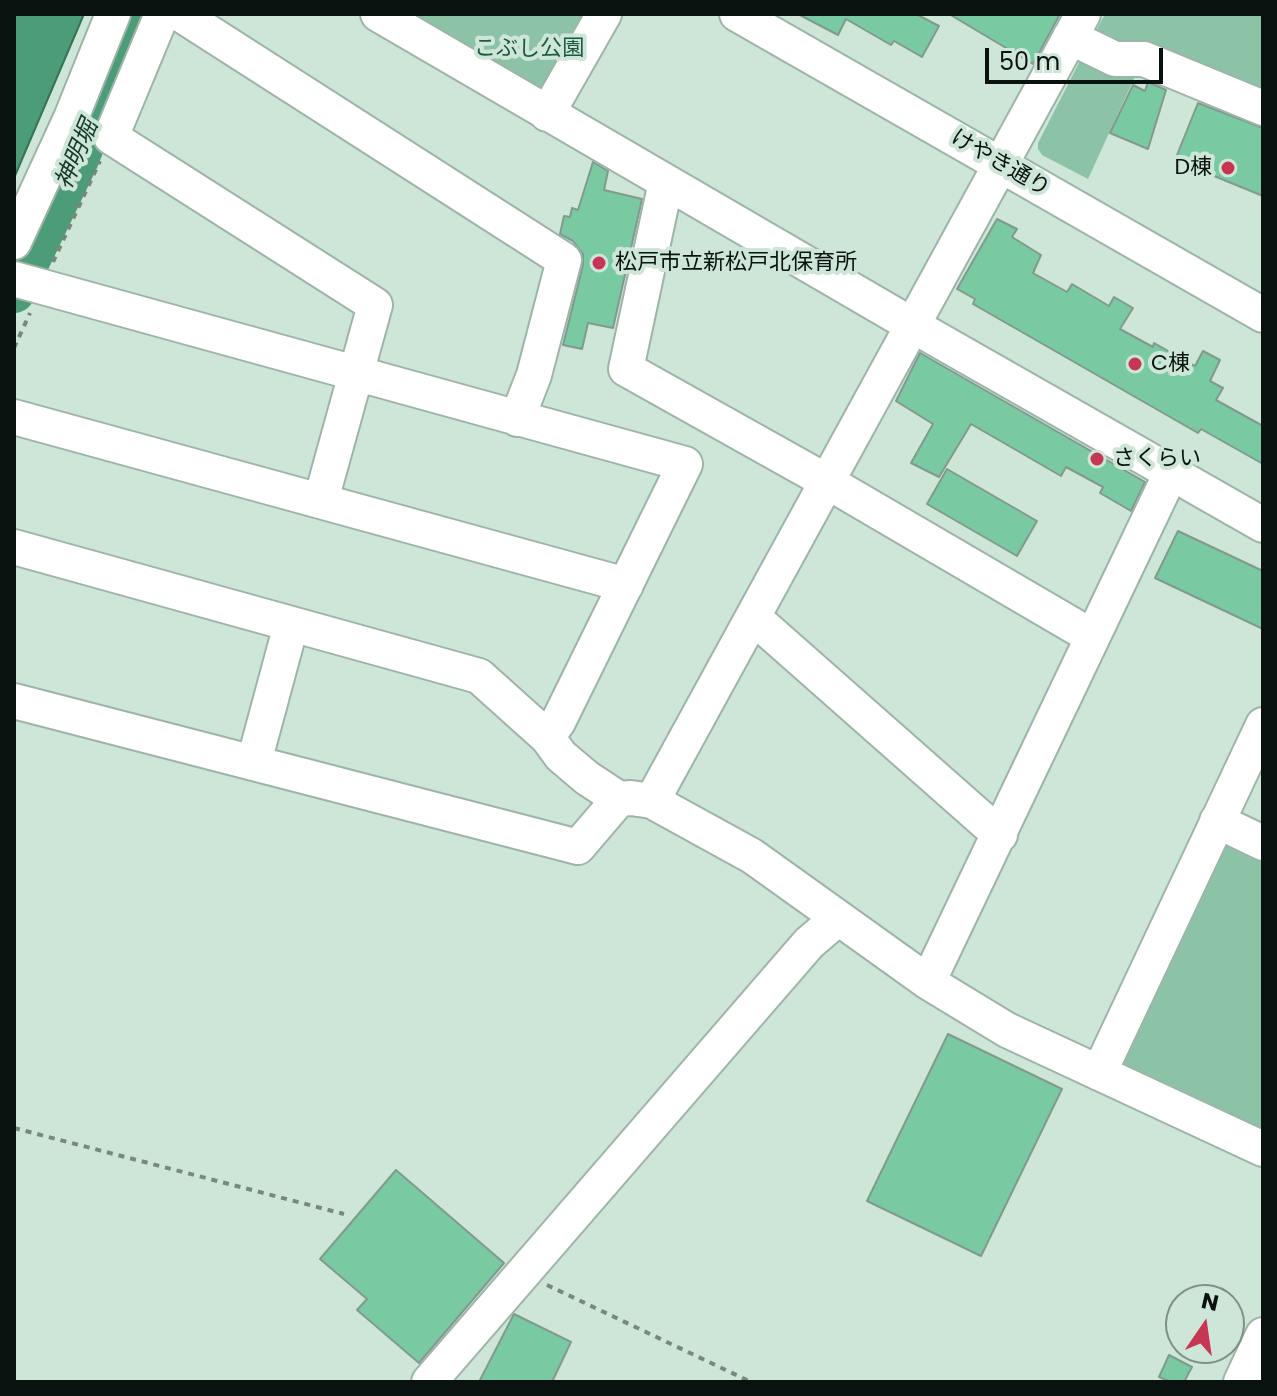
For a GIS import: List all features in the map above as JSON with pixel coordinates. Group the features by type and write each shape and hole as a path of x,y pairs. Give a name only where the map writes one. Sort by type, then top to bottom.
{"street":[{"path":"14,242 71,118 113,14"},
{"path":"162,14 111,137 375,305 321,500"},
{"path":"180,14 564,260 534,375 517,419"},
{"path":"547,114 604,14"},
{"name":"けやき通り","path":"737,14 1263,315"},
{"path":"382,15 547,114 1263,525"},
{"path":"652,801 1076,26 1115,59 1144,59 1263,108"},
{"path":"666,182 626,369 826,481 1091,636"},
{"path":"30,283 685,464 558,722 547,737"},
{"path":"14,417 626,585"},
{"path":"928,982 1171,473"},
{"path":"14,547 479,676 547,737 561,756 619,799 652,801 752,856 928,982 1007,1030 1263,1149"},
{"path":"753,617 1000,835"},
{"path":"254,762 291,625"},
{"path":"14,701 578,847 619,799"},
{"path":"1099,1073 1263,725"},
{"path":"1217,821 1263,843"},
{"path":"429,1382 809,943 837,919"},
{"path":"1241,1382 1263,1335"}],"path":[{"path":"14,348 30,283 111,137"},
{"path":"14,1128 344,1214"},
{"path":"523,1274 751,1382"}],"green space":[{"name":"こぶし公園","path":"405,14 594,14 546,91 531,92"},
{"path":"1105,14 1263,14 1263,97 1092,39"},
{"path":"1084,53 1138,70 1088,179 1042,155 1038,149 1038,143"},
{"path":"1219,833 1263,855 1263,1131 1110,1070"}],"shaded area":[{"path":"14,14 84,14 14,178"}],"building":[{"path":"798,14 916,14 939,26 922,57 894,41 891,45 846,19 838,35"},
{"path":"949,14 1060,14 1033,64"},
{"path":"1148,82 1166,90 1148,149 1110,133 1133,85 1145,91"},
{"path":"1198,103 1263,128 1263,196 1175,160"},
{"path":"593,162 608,171 604,190 642,199 613,328 588,323 582,349 563,345 583,254 573,241 560,234 564,216 570,217 572,208 578,210"},
{"name":"C棟","path":"997,219 1017,229 1012,237 1041,255 1033,273 1067,292 1072,284 1109,306 1114,297 1133,308 1120,329 1153,347 1154,343 1195,366 1203,351 1220,360 1210,381 1223,388 1216,400 1263,426 1263,464 1201,429 1198,433 973,304 975,299 957,289"},
{"path":"920,353 1145,482 1131,511 1100,493 1103,487 1066,467 1061,476 971,424 939,477 911,463 933,424 896,401"},
{"path":"947,469 1037,521 1017,556 927,504"},
{"path":"1178,531 1263,571 1263,629 1155,578"},
{"path":"948,1034 1062,1089 981,1256 867,1201"},
{"path":"396,1170 504,1263 419,1363 357,1310 367,1299 320,1259"},
{"path":"514,1314 571,1342 552,1382 479,1382"},
{"path":"1165,1364 1192,1367 1184,1382 1171,1382 1159,1377"}],"waterway":[{"name":"神明堀","path":"14,292 78,159 136,14"}],"place":[{"name":"D棟","path":"1228,168"},
{"name":"松戸市立新松戸北保育所","path":"599,263"},
{"name":"C棟","path":"1135,364"},
{"name":"さくらい","path":"1097,459"}]}
